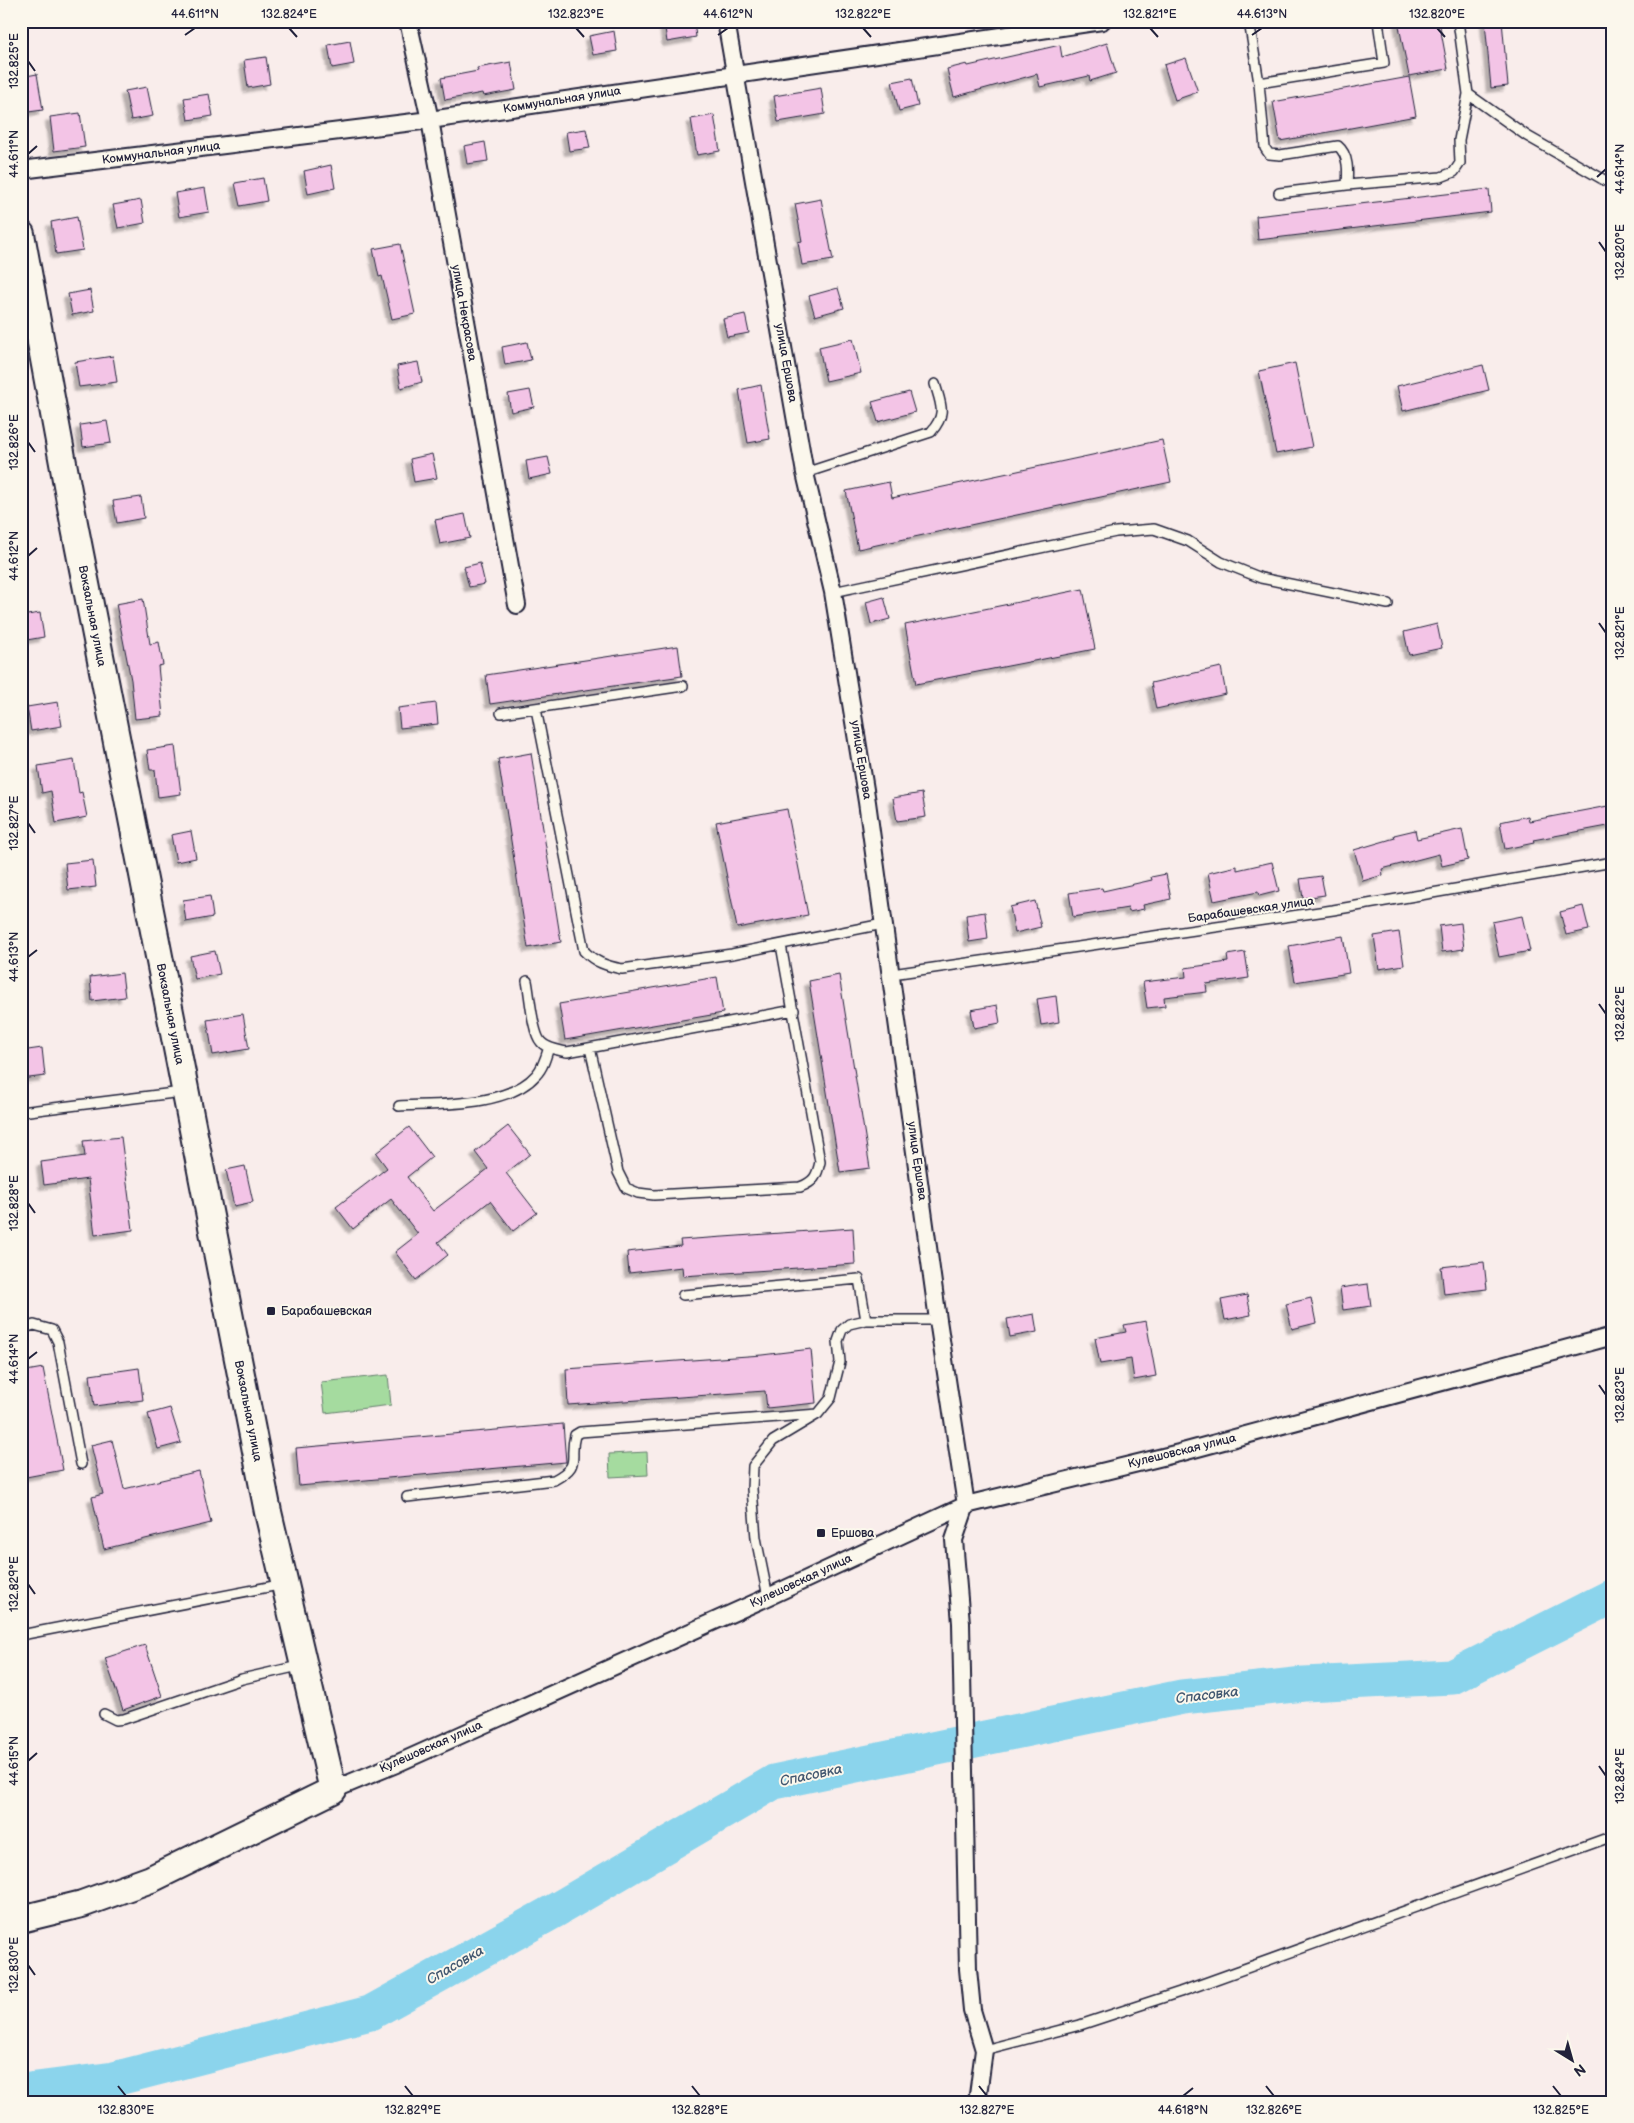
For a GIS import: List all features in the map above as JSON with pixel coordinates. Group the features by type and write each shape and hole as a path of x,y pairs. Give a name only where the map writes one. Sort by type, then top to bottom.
{"main road":[{"name":"Вокзальная улица","path":"21,234 74,523 185,1092 284,1584 333,1790"},
{"name":"Кулешовская улица","path":"21,1919 82,1904 151,1879 333,1790"}],"street":[{"name":"улица Некрасова","path":"408,21 430,120 517,605"},
{"name":"улица Ершова","path":"726,21 805,472 833,592 868,802 938,1320 966,1504"},
{"name":"Коммунальная улица","path":"21,170 430,120 1102,21"},
{"name":"Кулешовская улица","path":"333,1790 396,1764 768,1597 966,1504 1179,1453 1613,1336"},
{"path":"966,1504 954,1540 961,1623 968,1968 972,2002 984,2050 977,2102"}],"lane":[{"path":"1250,21 1259,83 1265,148 1269,154 1280,155 1338,146 1346,158 1347,185"},
{"path":"1259,83 1384,63 1378,21"},
{"path":"1279,193 1441,177 1454,172 1460,163 1458,140 1468,94 1458,21"},
{"path":"1468,94 1527,136 1613,185"},
{"path":"805,472 931,432 940,422 941,408 935,384"},
{"path":"833,592 1116,532 1154,529 1188,541 1221,562 1261,578 1388,604"},
{"path":"501,713 683,686"},
{"path":"536,709 584,951 594,960 622,969 781,946 883,924"},
{"name":"Барабашевская улица","path":"892,974 1334,910 1613,862"},
{"path":"590,1048 618,1172 626,1188 638,1193 654,1195 800,1186 810,1183 818,1174 820,1162 781,946"},
{"path":"528,981 537,1033 541,1042 549,1047 567,1052 794,1010"},
{"path":"399,1106 478,1101 510,1092 526,1084 537,1075 546,1059 549,1047"},
{"path":"21,1112 185,1092"},
{"path":"683,1294 859,1279 866,1320"},
{"path":"768,1597 756,1538 752,1466 773,1442 818,1414 831,1398 840,1362 838,1341 842,1330 849,1324 866,1320 938,1320"},
{"path":"21,1328 34,1326 52,1330 58,1342 82,1464"},
{"path":"407,1497 554,1480 568,1472 574,1461 572,1443 574,1435 580,1432 818,1414"},
{"path":"21,1635 284,1584"},
{"path":"104,1714 116,1720 124,1719 242,1679 303,1665"},
{"path":"984,2050 1080,2025 1180,1992 1613,1836"}],"green space":[{"path":"388,1375 391,1405 325,1413 321,1382"},
{"path":"647,1452 648,1475 610,1477 609,1454"}],"building":[{"path":"664,21 694,21 696,37 667,42"},
{"path":"1398,21 1439,21 1448,69 1409,76"},
{"path":"1485,21 1502,21 1508,86 1491,88"},
{"path":"614,31 617,51 593,55 589,36"},
{"path":"350,41 354,64 332,68 328,45"},
{"path":"1107,43 1116,73 1090,81 1089,76 1040,87 1037,74 954,97 947,69 1060,45 1062,57"},
{"path":"266,57 270,84 248,88 244,60"},
{"path":"1186,58 1198,92 1175,100 1164,65"},
{"path":"511,62 516,90 483,96 482,93 445,100 441,78 478,71 477,68"},
{"path":"37,74 43,110 21,113 21,77"},
{"path":"1409,77 1416,116 1280,141 1273,102"},
{"path":"912,78 918,106 899,111 892,82"},
{"path":"147,87 153,116 131,120 125,91"},
{"path":"821,88 825,114 778,122 774,96"},
{"path":"209,94 213,116 188,120 184,98"},
{"path":"80,113 85,147 54,151 50,117"},
{"path":"714,115 720,151 697,155 691,119"},
{"path":"586,129 590,148 569,151 566,132"},
{"path":"485,142 488,161 467,164 464,146"},
{"path":"331,165 335,188 308,194 304,171"},
{"path":"263,178 267,201 240,206 235,183"},
{"path":"205,188 209,212 179,217 175,193"},
{"path":"1489,189 1491,212 1258,240 1256,216"},
{"path":"821,199 833,260 802,265 798,242 802,241 795,204"},
{"path":"141,200 145,223 118,228 113,205"},
{"path":"77,217 83,250 56,254 51,222"},
{"path":"400,244 415,314 392,319 382,276 379,277 373,249"},
{"path":"838,288 844,308 815,316 809,296"},
{"path":"90,290 94,311 72,315 68,294"},
{"path":"745,314 749,333 727,337 723,319"},
{"path":"853,339 861,373 826,381 819,347"},
{"path":"527,342 531,360 505,365 502,347"},
{"path":"113,356 117,382 79,387 75,362"},
{"path":"418,362 422,382 401,388 397,366"},
{"path":"1295,363 1312,447 1276,454 1259,371"},
{"path":"1483,365 1489,390 1403,411 1397,386"},
{"path":"761,385 770,439 748,443 739,390"},
{"path":"530,390 534,407 511,412 508,394"},
{"path":"909,392 915,412 878,422 872,402"},
{"path":"107,421 111,443 83,447 80,425"},
{"path":"1162,440 1171,482 858,549 846,491 889,482 892,498"},
{"path":"432,454 437,478 414,482 410,459"},
{"path":"548,457 552,474 529,479 526,461"},
{"path":"141,497 144,518 117,523 113,501"},
{"path":"465,514 470,538 440,544 435,520"},
{"path":"480,563 485,584 469,587 464,567"},
{"path":"1083,589 1095,649 916,684 905,625"},
{"path":"884,597 890,619 871,624 866,602"},
{"path":"143,599 150,644 159,642 163,665 158,666 163,716 135,719 131,680 116,604"},
{"path":"40,613 44,637 21,641 21,616"},
{"path":"1437,624 1442,648 1409,655 1404,632"},
{"path":"678,646 682,676 490,704 486,675"},
{"path":"1221,667 1226,694 1156,709 1151,683"},
{"path":"58,702 62,726 31,731 27,707"},
{"path":"436,703 438,724 400,728 398,708"},
{"path":"175,746 181,794 158,797 155,770 150,770 147,750"},
{"path":"531,753 561,942 528,948 498,759"},
{"path":"74,760 79,793 82,792 87,817 56,823 51,791 42,793 38,766"},
{"path":"922,793 926,817 897,821 893,798"},
{"path":"1613,805 1613,825 1533,840 1534,843 1505,849 1500,822 1528,816 1529,821"},
{"path":"787,809 808,915 737,928 716,822"},
{"path":"1462,829 1468,860 1442,866 1439,854 1382,869 1383,875 1363,881 1354,850 1395,838 1394,835 1415,830 1417,839"},
{"path":"191,831 196,858 176,862 171,835"},
{"path":"93,860 96,887 68,890 65,863"},
{"path":"1272,862 1279,891 1259,896 1258,892 1214,901 1208,873 1237,866 1237,870"},
{"path":"1166,874 1171,899 1143,905 1144,909 1129,912 1128,908 1073,917 1069,893 1102,888 1103,891 1152,880 1151,877"},
{"path":"1321,876 1325,895 1303,898 1300,879"},
{"path":"210,896 213,917 186,922 183,900"},
{"path":"1035,901 1041,927 1015,933 1010,907"},
{"path":"1583,906 1589,930 1566,935 1560,912"},
{"path":"985,912 988,939 969,942 966,915"},
{"path":"1522,916 1530,951 1499,957 1492,922"},
{"path":"1461,923 1464,949 1442,952 1439,926"},
{"path":"1399,932 1404,965 1379,969 1374,936"},
{"path":"1343,936 1349,973 1295,982 1289,946"},
{"path":"215,951 220,974 195,979 190,956"},
{"path":"1245,952 1249,978 1206,984 1207,992 1164,997 1165,1006 1147,1008 1143,982 1186,977 1185,968 1228,962 1227,955"},
{"path":"122,973 125,997 92,1001 90,977"},
{"path":"839,975 870,1168 840,1172 809,981"},
{"path":"717,977 723,1013 565,1040 559,1004"},
{"path":"1056,996 1059,1022 1041,1025 1037,999"},
{"path":"997,1005 1000,1023 974,1028 971,1010"},
{"path":"243,1014 249,1049 213,1055 207,1020"},
{"path":"42,1048 45,1076 21,1079 21,1051"},
{"path":"508,1126 530,1154 506,1173 537,1213 513,1231 490,1201 438,1242 448,1255 416,1280 395,1252 418,1234 391,1199 353,1229 336,1207 387,1168 376,1153 409,1127 432,1157 407,1177 433,1211 488,1169 475,1152"},
{"path":"121,1137 133,1230 95,1235 88,1179 44,1185 41,1162 85,1156 83,1141"},
{"path":"245,1166 253,1202 234,1206 226,1170"},
{"path":"853,1228 855,1264 683,1276 682,1267 629,1273 627,1252 681,1246 680,1240"},
{"path":"1484,1262 1487,1289 1444,1294 1441,1267"},
{"path":"1368,1284 1371,1306 1343,1310 1340,1288"},
{"path":"1247,1295 1251,1315 1225,1320 1221,1300"},
{"path":"1311,1298 1316,1323 1292,1329 1286,1304"},
{"path":"1034,1314 1037,1332 1010,1337 1007,1319"},
{"path":"1146,1321 1156,1376 1134,1380 1131,1359 1100,1364 1095,1338 1126,1332 1124,1325"},
{"path":"811,1349 816,1403 767,1408 765,1391 568,1405 566,1369 762,1355"},
{"path":"43,1368 63,1470 21,1478 21,1372"},
{"path":"139,1368 143,1400 94,1406 90,1375"},
{"path":"170,1408 181,1443 158,1449 148,1414"},
{"path":"563,1424 566,1462 299,1486 296,1448"},
{"path":"112,1440 124,1489 199,1471 211,1523 104,1549 92,1497 103,1494 91,1445"},
{"path":"145,1645 162,1696 123,1710 105,1658"}],"waterway":[{"name":"Спасовка","path":"21,2091 114,2079 370,2013 556,1910 774,1782 1182,1697 1304,1684 1452,1677 1613,1596"}],"place":[{"name":"Барабашевская","path":"271,1311"},
{"name":"Ершова","path":"821,1533"}]}
